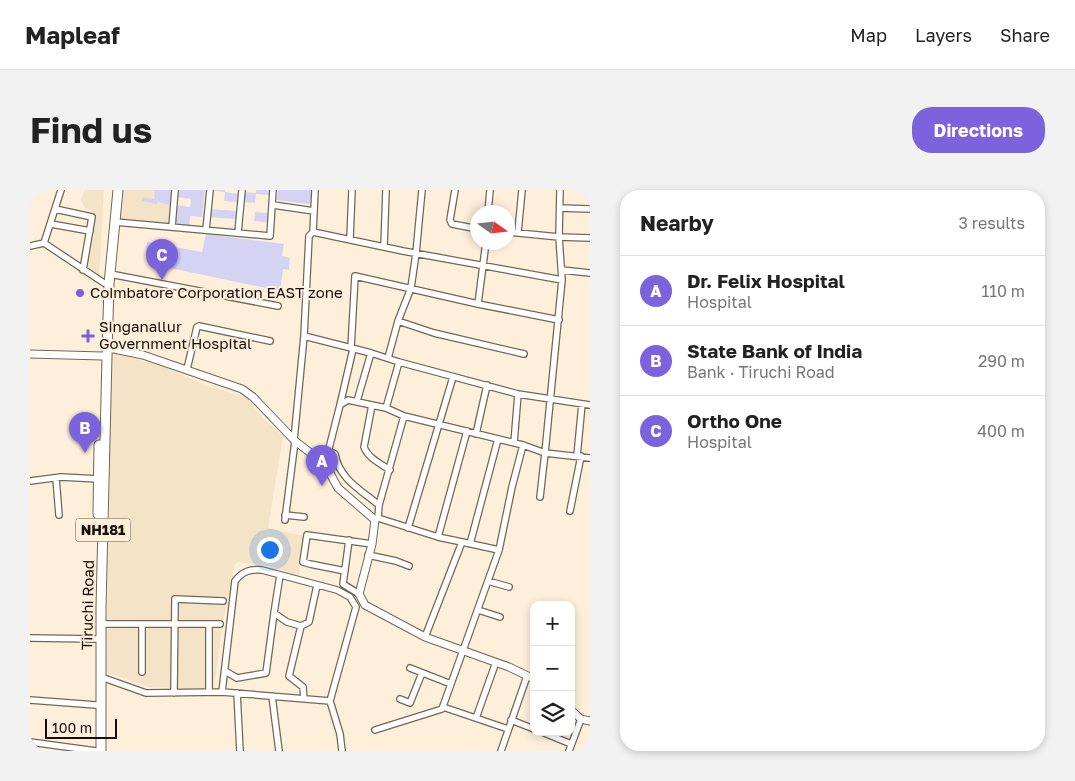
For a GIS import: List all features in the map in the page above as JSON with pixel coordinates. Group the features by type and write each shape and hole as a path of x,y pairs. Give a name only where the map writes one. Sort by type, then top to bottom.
{"highway":[{"name":"Tiruchi Road","path":"101,751 104,283 112,190"},
{"name":"Tiruchi Road","path":"96,751 99,479 110,274 118,190"}],"street":[{"path":"44,243 60,190"},
{"path":"172,227 176,190"},
{"path":"206,230 210,190"},
{"path":"238,233 242,190"},
{"path":"115,222 270,236 273,190"},
{"path":"304,517 285,517 295,441 304,336 309,236 313,232 315,190"},
{"path":"350,239 352,190"},
{"path":"384,247 386,190"},
{"path":"388,358 398,321 411,288 422,190"},
{"path":"455,190 450,220 452,224 470,227"},
{"path":"489,205 490,190"},
{"path":"522,190 518,232 559,238 590,238"},
{"path":"540,497 562,280 559,238 560,190"},
{"path":"273,205 314,211"},
{"path":"560,208 590,208"},
{"path":"55,209 92,217 83,270"},
{"path":"51,224 90,231"},
{"path":"313,232 562,280"},
{"path":"30,246 44,243 104,283"},
{"path":"478,304 485,250"},
{"path":"562,270 590,273"},
{"path":"110,274 278,306"},
{"path":"325,464 352,348 355,276 559,320"},
{"path":"398,321 434,333 524,354"},
{"path":"187,369 197,327 199,326 270,341"},
{"path":"304,336 518,394 590,405"},
{"path":"30,354 105,353 114,348 143,354 187,369 242,389 253,397 295,441 325,464 338,488 376,520 359,594"},
{"path":"357,401 371,353"},
{"path":"386,408 399,362"},
{"path":"408,528 453,377"},
{"path":"476,434 487,385"},
{"path":"514,443 518,394"},
{"path":"340,405 348,400 357,401 386,408 404,416 545,452 590,458"},
{"path":"570,511 579,456 582,404"},
{"path":"372,405 364,447 372,458 390,470"},
{"path":"404,416 379,505 378,518 438,537 499,550"},
{"path":"438,537 467,431"},
{"path":"470,544 498,439"},
{"path":"375,730 442,709 499,550 523,445"},
{"path":"327,454 332,452 335,454 336,462 345,478 379,505"},
{"path":"56,478 59,515"},
{"path":"30,481 56,478 99,479"},
{"path":"345,571 303,562 305,537 309,534 372,544"},
{"path":"350,540 343,584 359,594 365,605 425,637 496,662 530,678 511,720 500,751"},
{"path":"425,637 462,542"},
{"path":"368,556 396,561 408,566"},
{"path":"222,692 235,581 243,572 253,570 280,575 337,590 350,597 356,607 330,701 340,734 342,751"},
{"path":"225,670 237,678 266,673 280,575"},
{"path":"488,580 509,588"},
{"path":"274,613 287,622 301,626 308,622 317,585"},
{"path":"174,693 175,599 223,601"},
{"path":"478,610 500,617"},
{"path":"101,624 220,624"},
{"path":"142,624 142,672"},
{"path":"209,624 209,692"},
{"path":"301,626 289,676 303,687 304,699"},
{"path":"30,638 96,639"},
{"path":"476,718 496,662"},
{"path":"410,668 452,684"},
{"path":"400,699 410,703 422,673"},
{"path":"101,677 146,692 222,692 330,701"},
{"path":"237,693 240,751"},
{"path":"272,696 279,751"},
{"path":"30,700 96,705"},
{"path":"443,707 508,730"},
{"path":"575,714 581,719 590,721"},
{"path":"569,751 581,719"},
{"path":"511,720 530,727"},
{"path":"552,736 572,744"},
{"path":"30,742 96,751"},
{"path":"43,751 44,744"}],"shaded area":[{"path":"85,190 104,190 99,279 96,284 77,273 82,265 92,210 85,208 81,200"},
{"path":"123,190 173,190 169,226 119,221"},
{"path":"155,190 172,190 171,205 142,201 142,198 154,199"},
{"path":"178,190 205,190 202,217 190,216 189,227 174,226 176,205 190,207 191,199 177,197"},
{"path":"256,190 269,190 269,195 256,194 255,203 243,202 244,192 256,193"},
{"path":"278,190 316,190 315,205 277,200"},
{"path":"225,192 238,194 238,202 224,201"},
{"path":"210,209 237,211 236,219 209,217"},
{"path":"255,212 268,213 267,222 254,221"},
{"path":"206,234 284,244 282,256 290,258 289,270 283,269 280,291 170,268 173,255 146,249 147,242 202,252"},
{"path":"114,353 160,365 202,384 248,398 259,414 283,436 268,528 304,536 299,576 271,566 238,562 235,564 222,628 214,689 148,687 108,674 106,669 112,355"}],"place":[{"name":"Ortho One","path":"162,280"},
{"name":"Coimbatore Corporation EAST zone","path":"80,293"},
{"name":"Singanallur Government Hospital","path":"88,336"},
{"name":"State Bank of India","path":"85,453"},
{"name":"Dr. Felix Hospital","path":"322,486"}]}
